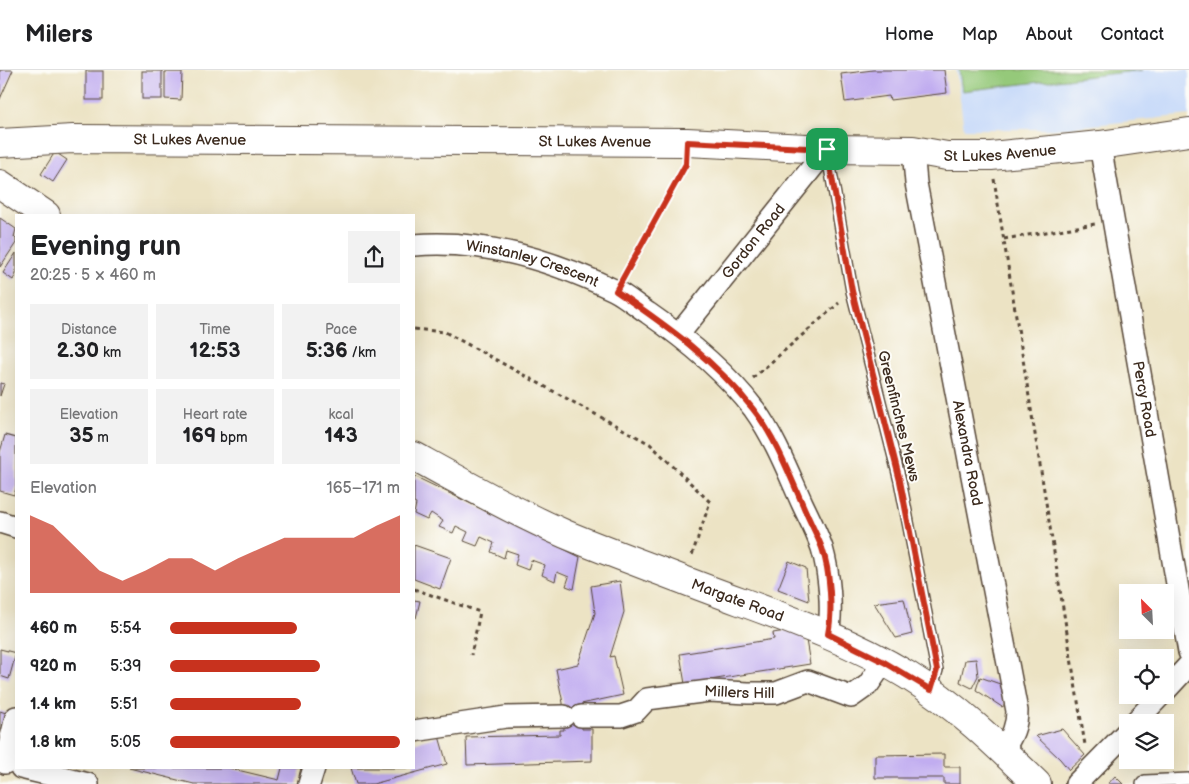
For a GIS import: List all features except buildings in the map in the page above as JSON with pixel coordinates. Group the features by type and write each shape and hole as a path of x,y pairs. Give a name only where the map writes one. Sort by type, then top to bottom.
{"street":[{"name":"St Lukes Avenue","path":"0,143 73,140 687,142 827,149 914,150 946,156 991,156 1100,145 1189,132"},
{"name":"Percy Road","path":"1100,145 1189,652"},
{"name":"Gordon Road","path":"679,334 827,149"},
{"name":"Alexandra Road","path":"914,150 916,183 1017,711 1015,732 1003,751"},
{"path":"0,184 45,214"},
{"name":"Winstanley Crescent","path":"415,245 435,243 502,250 558,266 616,291 679,334 714,365 754,410 780,453 822,549 831,608 828,634"},
{"name":"Margate Road","path":"415,457 486,495 564,533 828,634 884,662 931,690 986,734 1037,784"},
{"path":"0,522 15,527"},
{"name":"Millers Hill","path":"415,731 506,717 621,716 636,711 647,698 709,691 776,693 808,681 851,697 868,685 884,662"},
{"path":"1174,681 1189,665"},
{"path":"1143,714 1152,704"},
{"path":"11,765 15,727"},
{"path":"1076,784 1119,741"},
{"path":"27,769 88,784"},
{"path":"309,784 314,769"}],"lane":[{"name":"Greenfinches Mews","path":"827,149 852,291 902,490 937,670 931,690"},
{"path":"1142,784 1145,781 1189,779"}],"path":[{"path":"616,291 686,164 687,142"},
{"path":"991,156 1085,748 1094,767"},
{"path":"1004,239 1113,221"},
{"path":"738,392 852,291"},
{"path":"415,330 445,332 650,444 710,502 683,580"},
{"path":"415,589 480,612 471,655"}],"shaded area":[{"path":"956,70 1189,70 1189,115 1054,129 964,129"}],"green space":[{"path":"959,70 1143,70 962,91"}],"route":[{"path":"687,142 827,149 852,291 900,481 937,670 931,690 884,662 828,634 831,608 822,549 780,453 754,410 714,365 679,334 616,291 686,164 687,142"}]}
